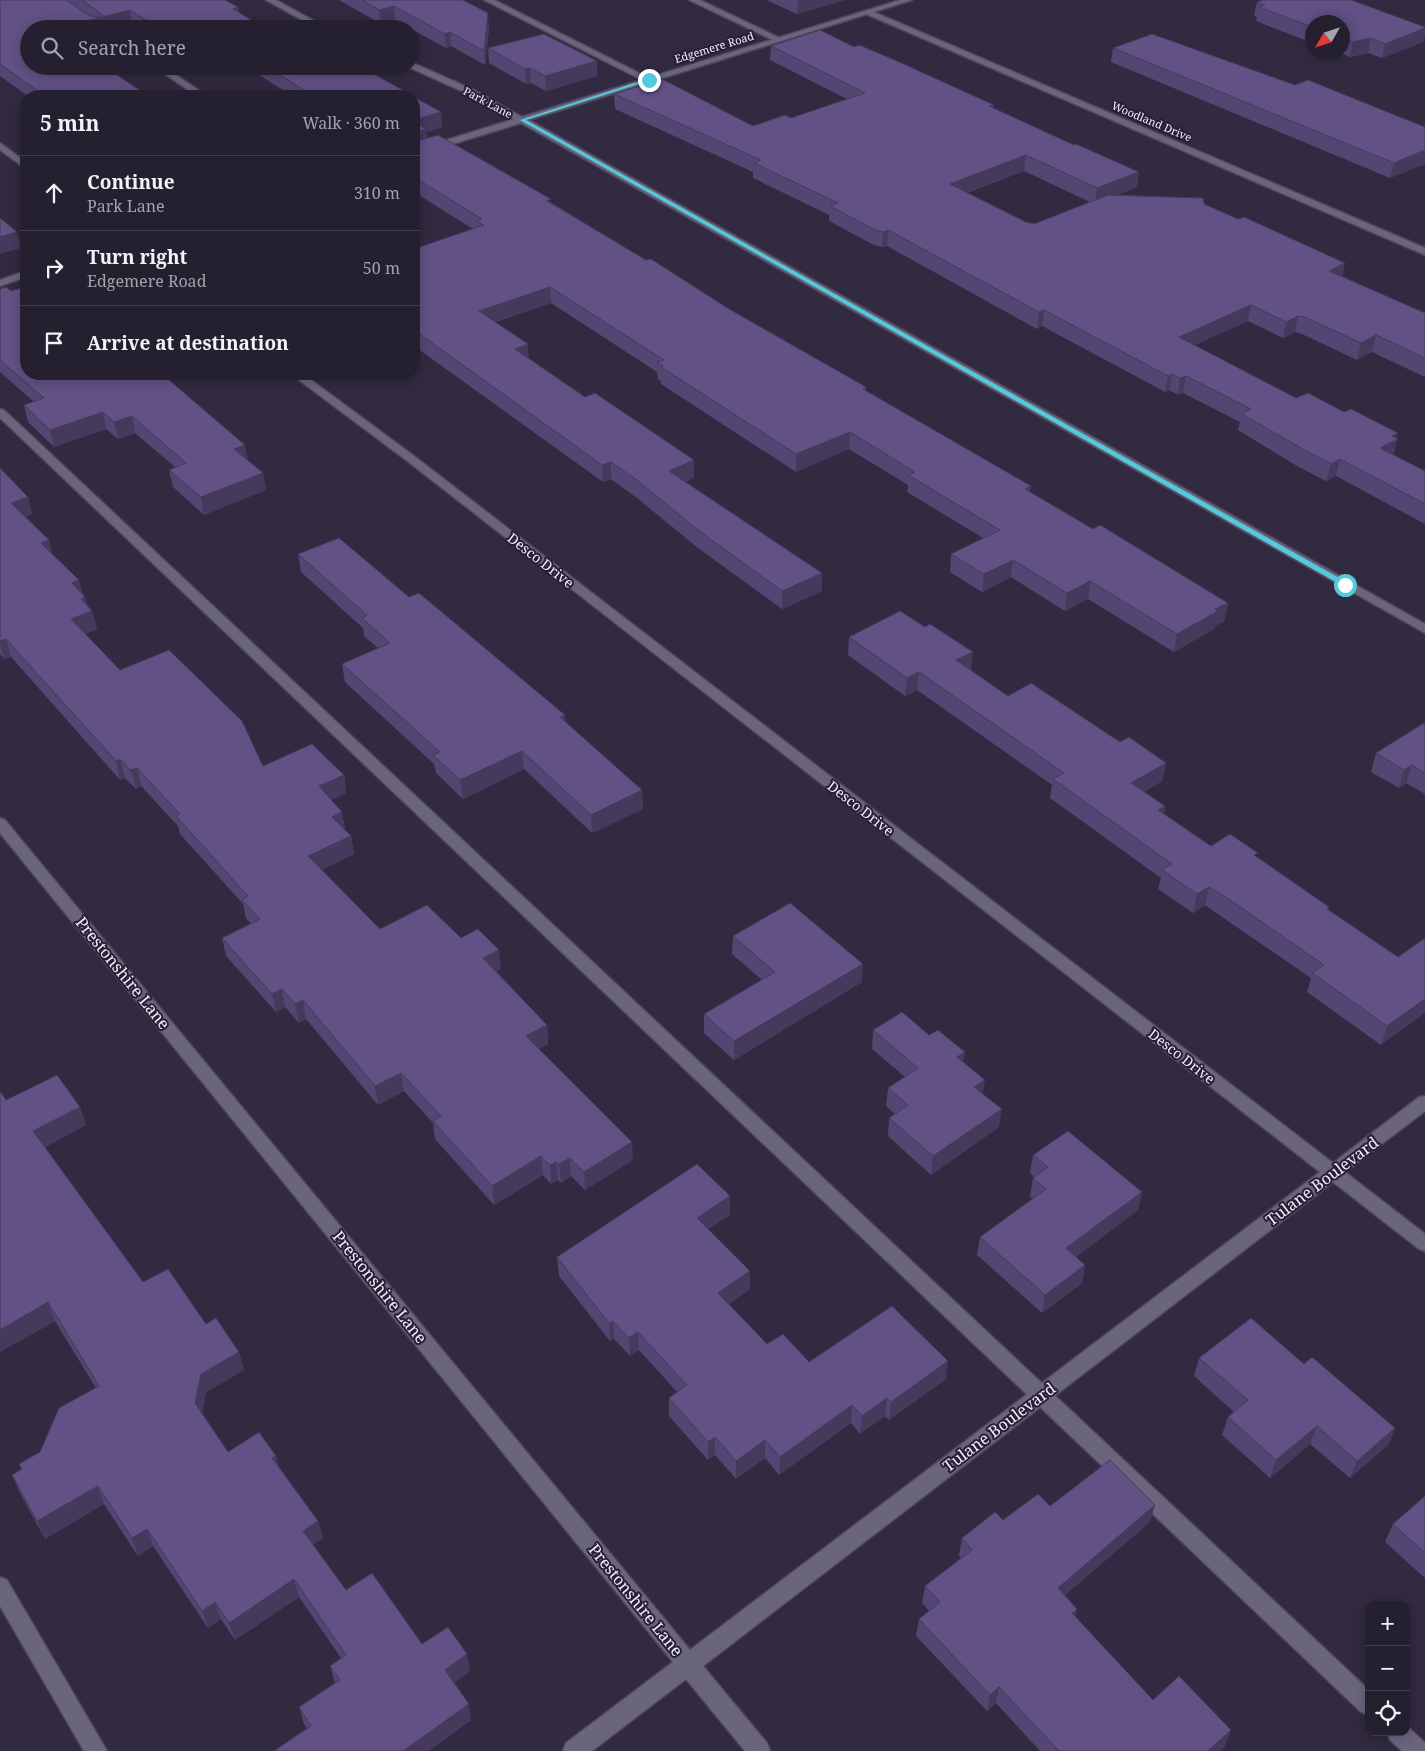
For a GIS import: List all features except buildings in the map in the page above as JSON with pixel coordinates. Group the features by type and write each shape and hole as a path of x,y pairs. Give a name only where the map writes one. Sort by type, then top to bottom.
{"street":[{"path":"270,0 307,20"},
{"path":"488,0 649,80"},
{"path":"693,0 780,40"},
{"name":"Edgemere Road","path":"420,152 908,0"},
{"name":"Woodland Drive","path":"869,12 1425,252"},
{"name":"Park Lane","path":"420,70 471,92 522,120 1425,630"},
{"path":"171,75 194,90"},
{"path":"0,146 20,161"},
{"path":"0,282 20,276"},
{"name":"Desco Drive","path":"304,380 410,458 1425,1244"},
{"path":"0,412 1365,1701"},
{"name":"Prestonshire Lane","path":"0,823 759,1751"},
{"name":"Tulane Boulevard","path":"574,1751 1425,1102"},
{"path":"0,1587 96,1751"},
{"path":"1402,1736 1417,1751"}],"route":[{"path":"649,80 522,120 1345,585"}]}
